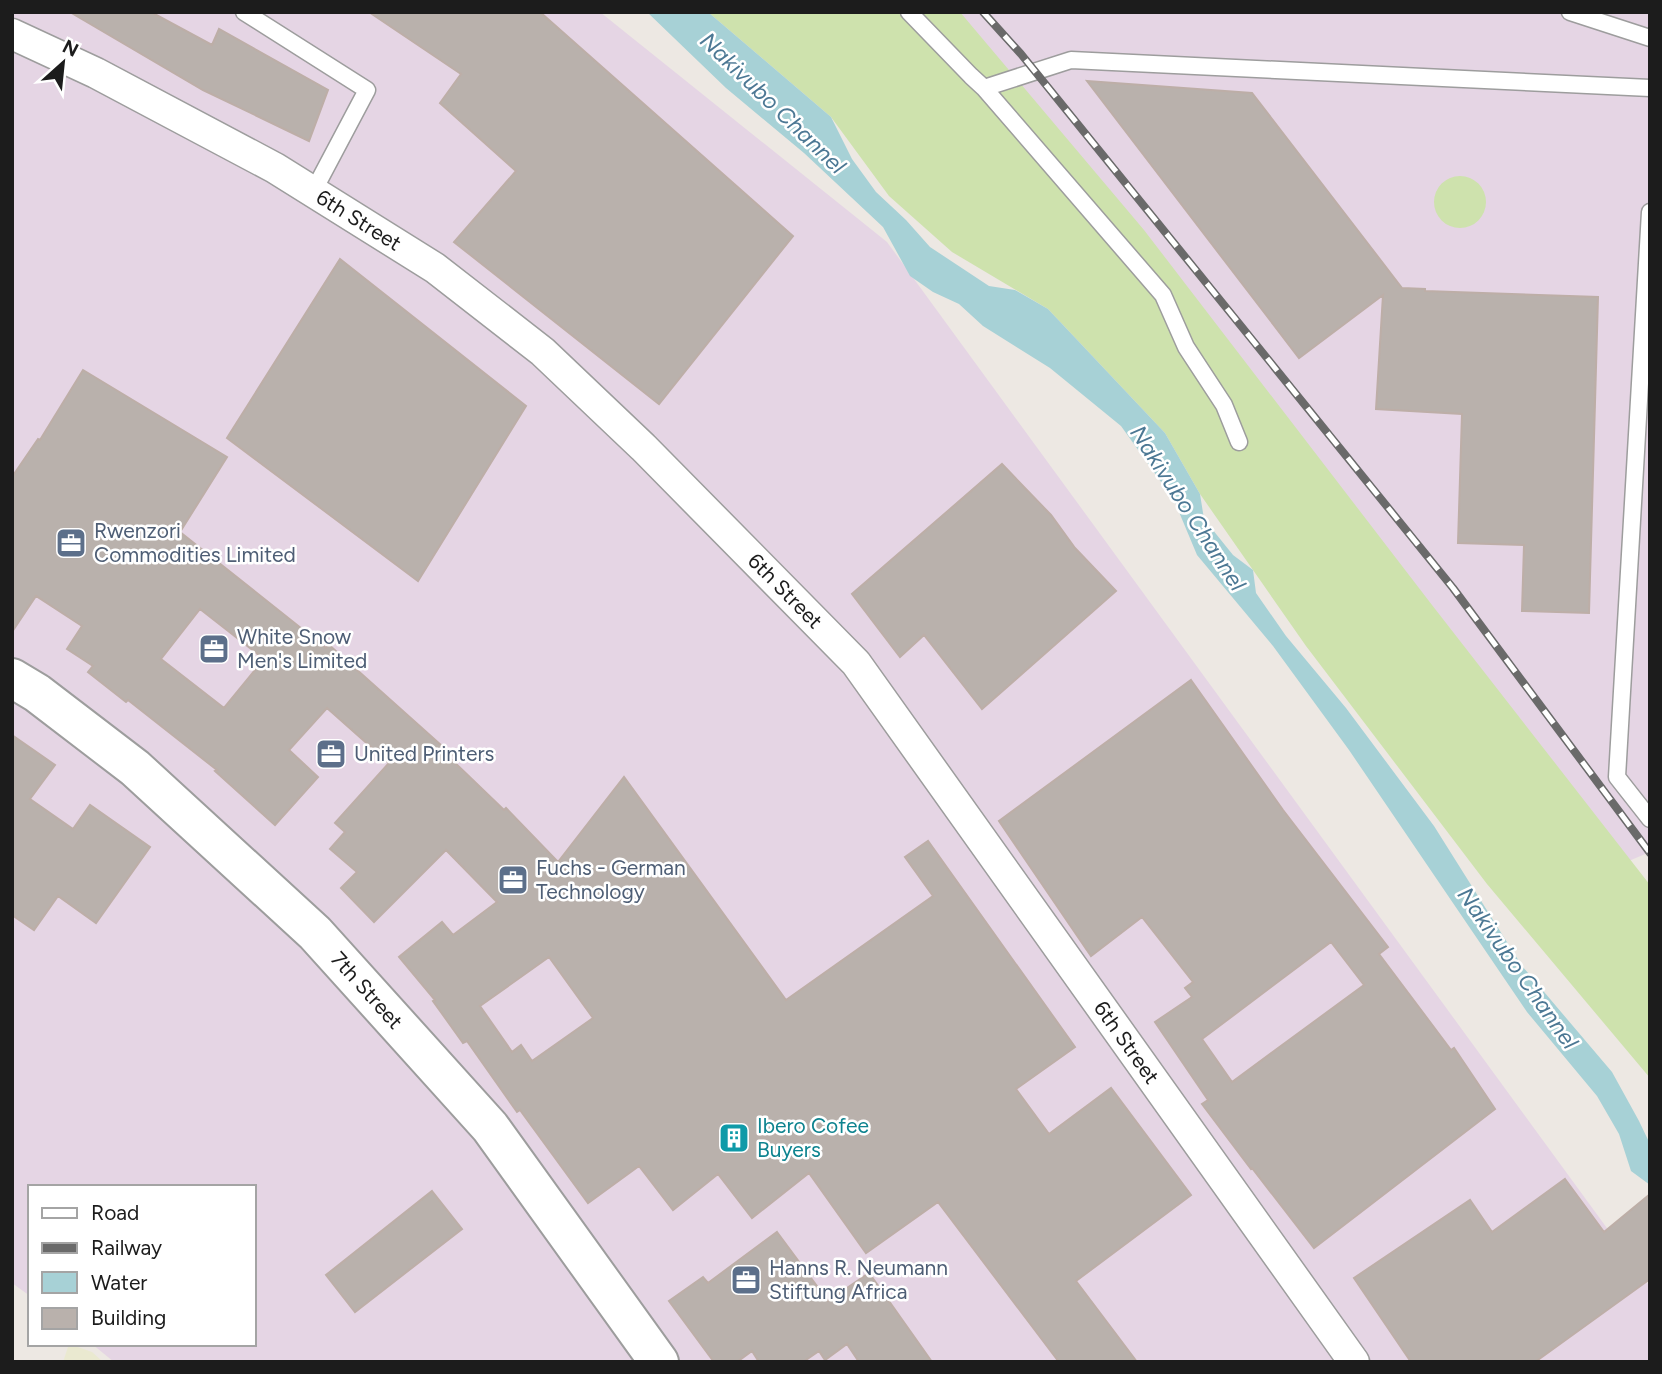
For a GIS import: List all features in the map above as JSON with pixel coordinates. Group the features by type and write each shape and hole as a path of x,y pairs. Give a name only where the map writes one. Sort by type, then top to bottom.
{"street":[{"name":"6th Street","path":"12,34 96,73 275,168 435,268 543,352 643,447 856,663 1354,1362"},
{"name":"7th Street","path":"12,678 37,693 135,768 315,933 490,1127 659,1362"}],"lane":[{"path":"244,12 367,90 313,192"},
{"path":"909,12 984,88 1163,295 1186,347 1224,405 1239,442"},
{"path":"1570,12 1650,38"},
{"path":"984,88 1071,60 1650,88"},
{"path":"1650,212 1617,777 1650,819"}],"shaded area":[{"path":"12,12 600,12 887,242 1650,1287 1650,1362 114,1362 94,1346 256,1346 256,1185 28,1185 28,1295 12,1283"},
{"path":"766,12 1650,12 1650,852 1536,900 1069,265"}],"green space":[{"path":"708,12 960,12 1144,230 1650,885 1650,1078 1487,884 1306,646 1200,494 1165,433 1048,309 952,252 889,196 831,117"},
{"path":"1460,176 1479,183 1486,202 1479,221 1460,228 1441,221 1434,202 1441,183"},
{"path":"68,1346 75,1346 92,1352 103,1362 63,1362"}],"water":[{"name":"Nakivubo Channel","path":"647,12 708,12 831,117 852,159 876,192 930,247 989,286 1015,290 1048,309 1165,433 1200,494 1204,519 1233,555 1253,570 1256,593 1286,636 1346,708 1434,826 1522,966 1612,1072 1650,1144 1650,1185 1631,1171 1619,1134 1597,1096 1527,1012 1349,750 1273,646 1197,555 1174,500 1121,426 1050,368 983,326 959,304 933,292 910,276 883,227 804,153 726,88"}],"building":[{"path":"70,12 151,12 212,45 219,29 328,90 309,141 203,90"},
{"path":"369,12 540,12 793,236 659,404 454,242 516,171 440,103 461,74"},
{"path":"1087,81 1252,93 1402,288 1598,297 1589,613 1522,611 1524,545 1458,543 1462,414 1376,409 1383,295 1299,358"},
{"path":"340,259 526,406 418,581 227,438"},
{"path":"83,370 227,457 180,532 326,648 329,645 452,755 450,758 504,810 506,808 558,862 624,777 786,1000 933,896 905,857 928,841 1075,1047 1016,1089 1049,1134 1111,1088 1191,1195 1076,1281 1137,1362 1059,1362 938,1202 866,1253 809,1173 752,1218 718,1174 673,1210 639,1166 588,1203 520,1110 517,1112 467,1041 463,1043 433,1001 435,1000 399,957 442,922 453,935 497,902 446,850 374,922 341,888 357,872 330,849 345,832 335,823 389,763 327,708 289,750 318,777 275,825 215,771 217,770 88,672 93,666 67,649 82,626 36,596 12,632 12,477 38,439 40,440","holes":["200,609 264,659 224,708 161,659","549,957 593,1018 532,1061 521,1045 512,1052 480,1006"]},
{"path":"1002,464 1051,515 1075,548 1116,591 982,709 924,635 900,657 852,594"},
{"path":"1191,680 1283,810 1388,947 1379,954 1451,1050 1454,1048 1495,1109 1314,1248 1202,1104 1208,1100 1155,1022 1192,997 1185,988 1193,982 1142,917 1091,956 999,821","holes":["1331,942 1364,985 1232,1082 1202,1039"]},
{"path":"12,735 55,765 30,799 73,829 90,805 150,847 96,923 58,896 34,930 12,915"},
{"path":"1565,1179 1604,1232 1650,1194 1650,1279 1535,1362 1411,1362 1354,1278 1470,1200 1492,1232"},
{"path":"432,1191 462,1229 355,1312 326,1275"},
{"path":"777,1232 828,1301 869,1273 932,1362 859,1362 847,1344 825,1360 819,1351 803,1362 759,1362 752,1351 737,1362 714,1362 669,1301 703,1277 708,1283"}],"railway":[{"path":"983,12 1021,54 1453,588 1650,853"}],"place":[{"name":"Rwenzori Commodities Limited","path":"71,543"},
{"name":"White Snow Men's Limited","path":"214,649"},
{"name":"United Printers","path":"331,754"},
{"name":"Fuchs - German Technology","path":"513,880"},
{"name":"Ibero Cofee Buyers","path":"734,1138"},
{"name":"Hanns R. Neumann Stiftung Africa","path":"746,1280"}]}
